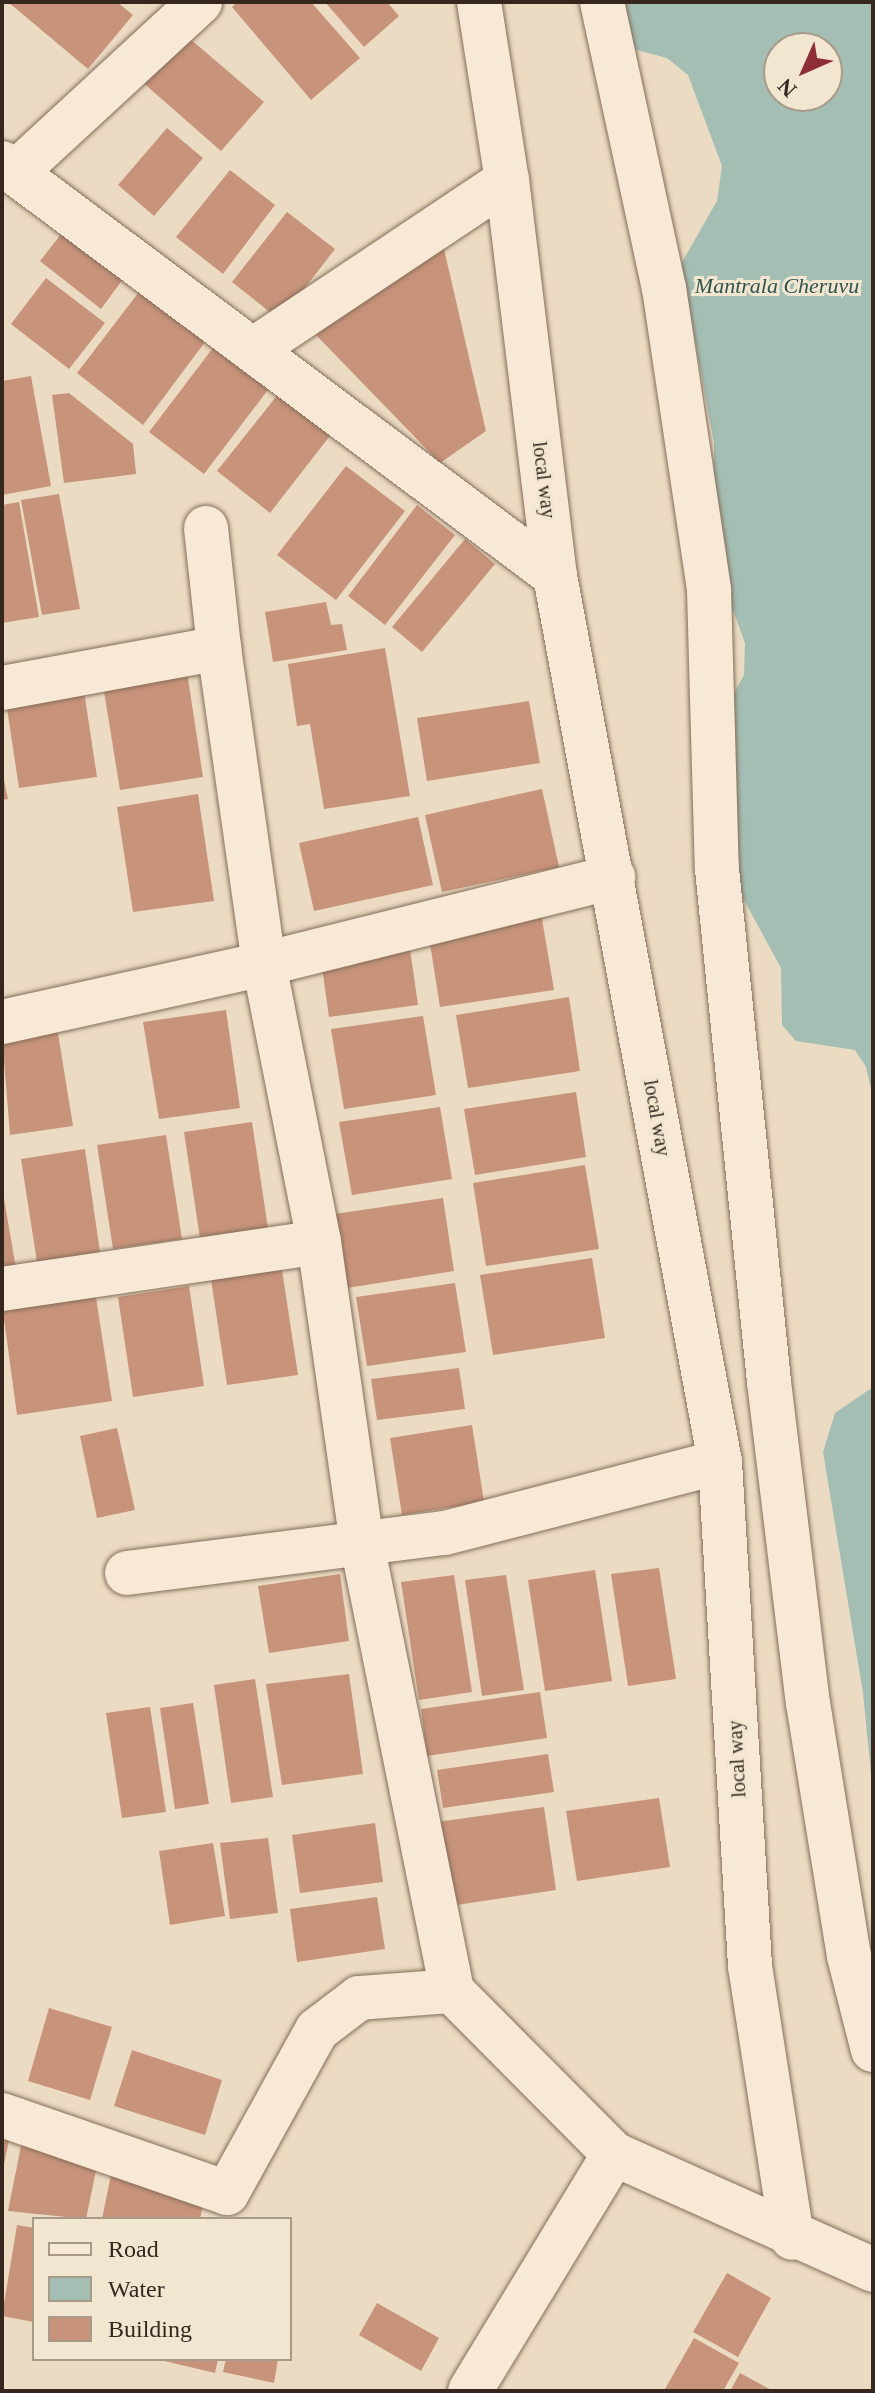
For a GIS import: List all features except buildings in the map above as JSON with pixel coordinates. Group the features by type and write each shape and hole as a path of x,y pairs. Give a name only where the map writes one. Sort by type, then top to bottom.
{"street":[{"path":"200,2 8,168 555,576"},
{"name":"local way","path":"479,2 507,180 555,576 720,1462 750,1966 792,2238"},
{"path":"602,2 664,288 709,590 717,869 769,1382 808,1703 849,1956 873,2050"},
{"path":"254,349 507,180"},
{"path":"206,528 219,648 264,964 319,1242 362,1544 452,1991 614,2154 792,2238 873,2270"},
{"path":"2,688 219,648"},
{"path":"2,1022 264,964 613,877"},
{"path":"2,1289 319,1242"},
{"path":"127,1573 445,1533 720,1462"},
{"path":"2,2115 227,2193 317,2030 359,1998 452,1991"},
{"path":"470,2391 614,2154"}],"water":[{"name":"Mantrala Cheruvu","path":"615,2 873,2 873,1098 866,1067 855,1050 796,1041 782,1025 781,968 731,876 729,702 744,675 745,643 714,558 714,443 681,264 717,201 722,166 688,75 667,58 633,49"},
{"path":"873,1387 873,1794 863,1693 823,1452 835,1413"}]}
